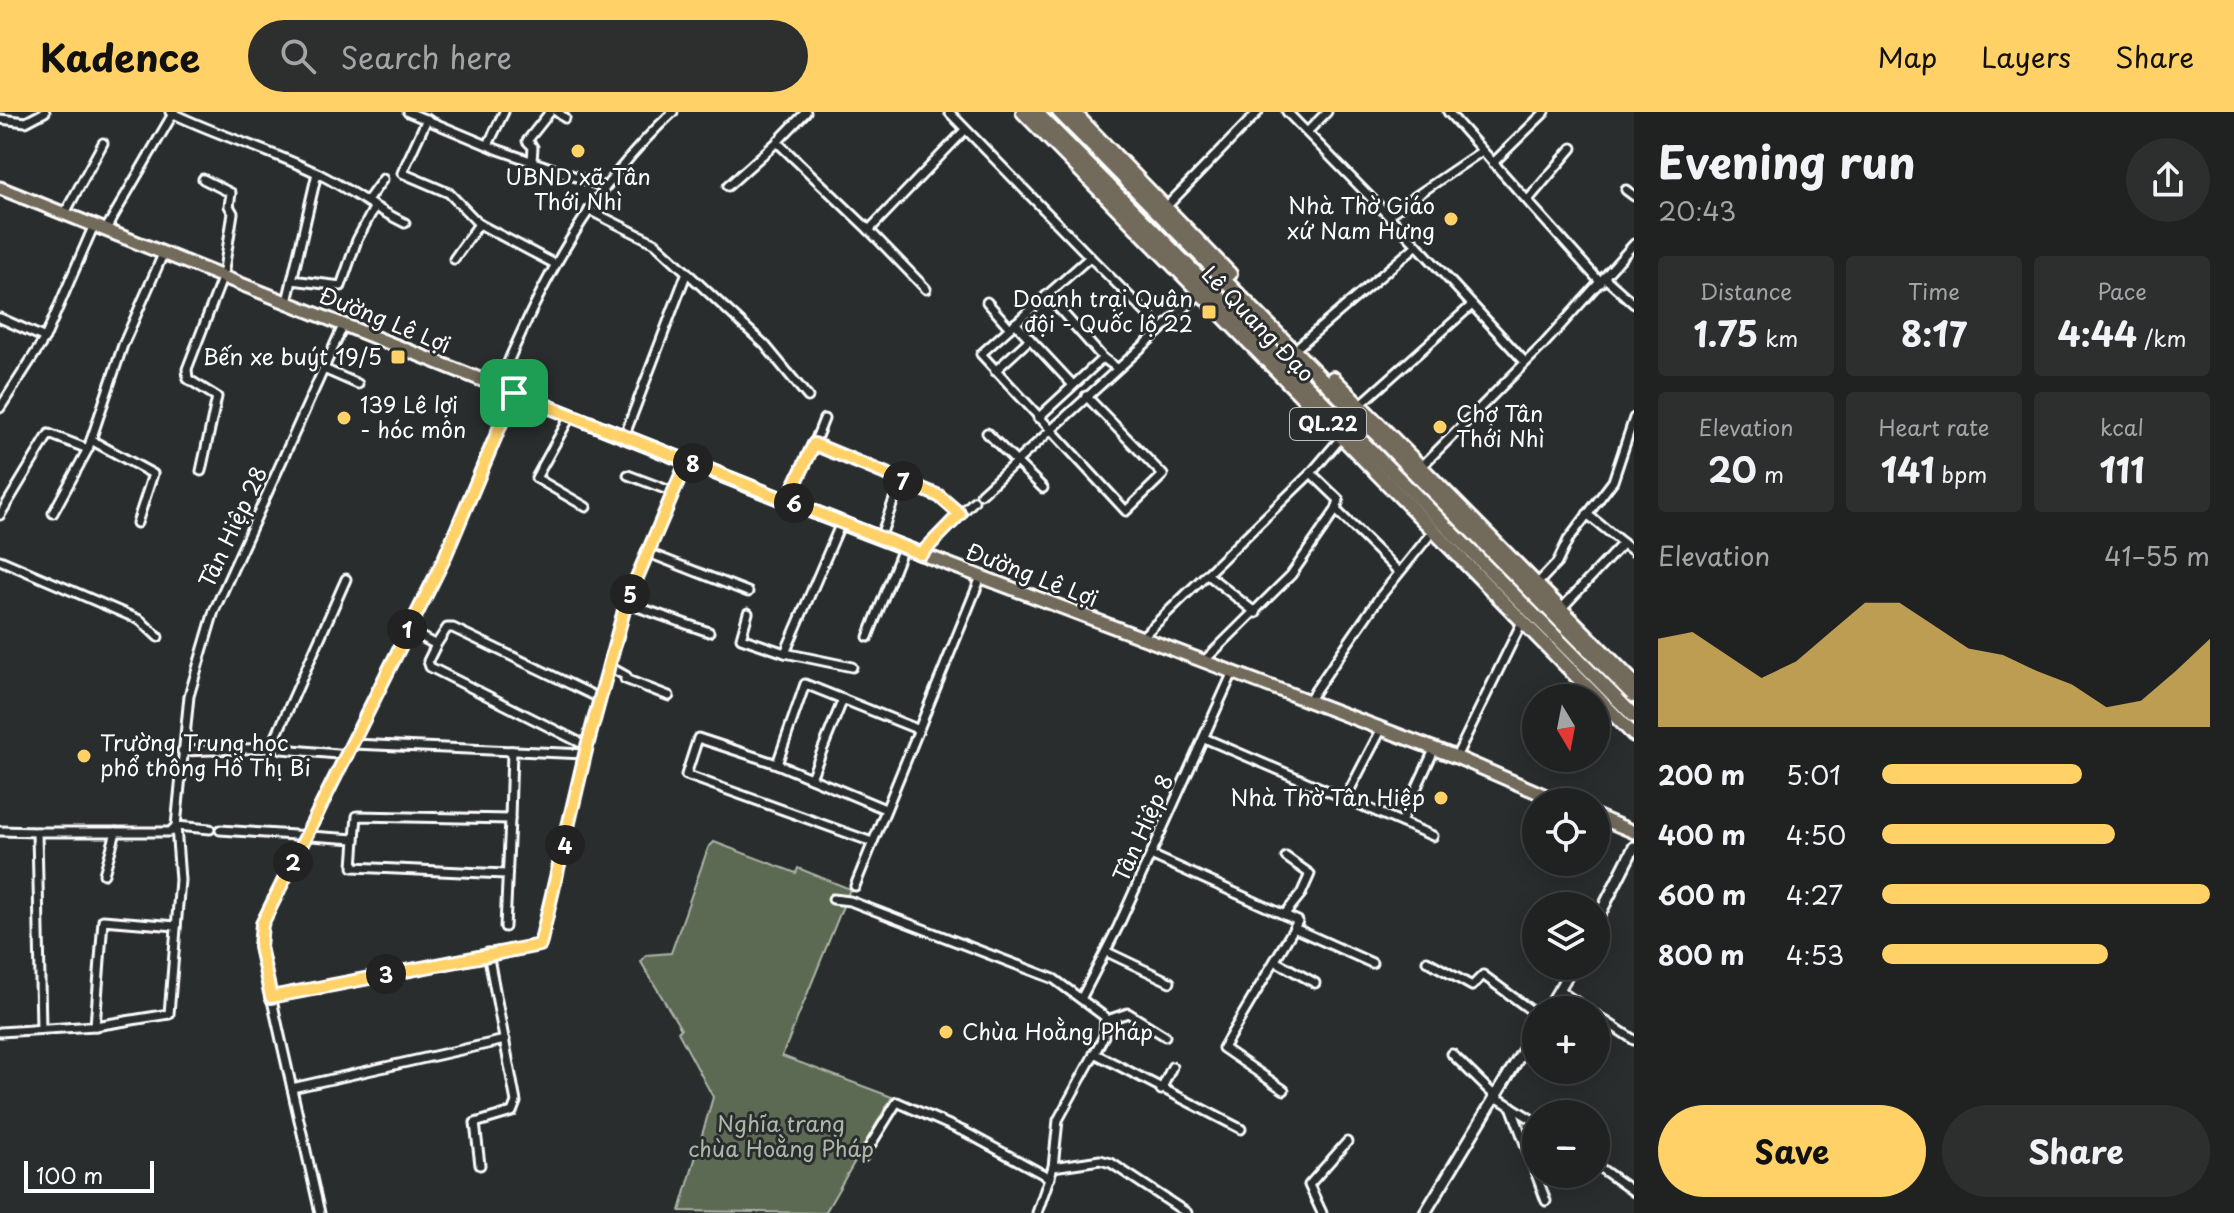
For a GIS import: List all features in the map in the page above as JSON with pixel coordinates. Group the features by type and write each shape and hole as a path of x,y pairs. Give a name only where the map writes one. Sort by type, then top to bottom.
{"highway":[{"name":"Lê Quang Đạo","path":"1023,112 1634,716"},
{"name":"Lê Quang Đạo","path":"1036,112 1341,438 1634,735"},
{"name":"Lê Quang Đạo","path":"1059,112 1634,696"},
{"name":"Lê Quang Đạo","path":"1073,112 1634,683"}],"main road":[{"name":"Đường Lê Lợi","path":"0,188 903,548 1456,757 1528,788"},
{"path":"1610,822 1634,832"}],"street":[{"path":"0,119 14,124 26,122 45,112"},
{"path":"408,112 605,187"},
{"path":"488,145 504,112"},
{"path":"532,161 533,147 527,141 550,112"},
{"path":"557,112 565,118"},
{"path":"498,386 529,312 589,210 605,187 673,112"},
{"path":"728,186 806,112"},
{"path":"949,112 964,131 1161,328"},
{"path":"1166,207 1258,112"},
{"path":"1287,112 1417,245 1525,362"},
{"path":"1307,132 1327,112"},
{"path":"1448,112 1603,281 1634,304"},
{"path":"1493,163 1545,112"},
{"path":"106,229 173,113 317,173 405,223"},
{"path":"427,119 402,173 449,193 479,224 555,264"},
{"path":"869,230 964,131"},
{"path":"777,142 926,289"},
{"path":"65,213 103,143"},
{"path":"1528,200 1572,148"},
{"path":"1388,215 1482,151"},
{"path":"287,302 317,173"},
{"path":"201,471 217,397 214,392 188,379 187,369 223,276 233,213 229,206 232,195 203,179"},
{"path":"367,201 383,179"},
{"path":"1626,190 1634,196"},
{"path":"292,280 341,286 357,240 374,208"},
{"path":"589,210 655,243 765,345 808,397"},
{"path":"454,259 479,224"},
{"path":"0,408 3,396 45,338 94,225"},
{"path":"1421,467 1603,281 1634,244"},
{"path":"1300,345 1417,245"},
{"path":"53,513 88,449 123,345 164,252"},
{"path":"1086,396 1163,475 1126,511 981,354 1090,257"},
{"path":"624,437 687,272"},
{"path":"981,494 1204,290"},
{"path":"1047,295 1103,358 1117,368"},
{"path":"987,302 1030,339 1073,385"},
{"path":"1360,405 1472,305"},
{"path":"0,318 45,338"},
{"name":"Tân Hiệp 28","path":"95,1026 169,1014 180,854 176,826 189,696 214,611 326,370 343,326"},
{"path":"995,371 1030,339"},
{"path":"1038,418 1103,358"},
{"path":"326,370 358,384"},
{"path":"320,1213 260,947 262,924 444,559 514,393"},
{"path":"571,415 536,478 586,507"},
{"path":"1537,584 1557,563 1587,514 1613,481 1634,418"},
{"path":"787,501 824,419"},
{"path":"987,433 1043,488"},
{"path":"0,515 49,434 88,449"},
{"path":"1140,639 1311,473 1341,438"},
{"path":"91,440 153,474 137,523"},
{"path":"814,444 939,496 960,514"},
{"path":"271,997 540,945 599,698 626,603 687,461"},
{"path":"1203,662 1256,613 1291,575 1336,510 1339,500 1311,473"},
{"path":"628,475 673,492"},
{"path":"880,538 901,480"},
{"path":"921,554 974,501"},
{"path":"1336,510 1399,572"},
{"path":"1587,514 1634,552"},
{"path":"785,653 841,523"},
{"path":"1308,701 1399,572 1433,531"},
{"path":"1561,609 1623,543"},
{"path":"868,637 903,548"},
{"path":"646,552 748,592"},
{"path":"0,560 140,620 158,637"},
{"path":"1207,574 1256,613"},
{"path":"855,886 981,577"},
{"path":"182,751 271,748 346,579"},
{"path":"626,603 709,632"},
{"path":"748,613 741,638 785,653 852,667"},
{"path":"1456,757 1522,622"},
{"path":"586,750 430,667 428,661 447,628 453,628 599,698"},
{"path":"407,629 436,645"},
{"path":"608,666 626,676 625,679 669,696"},
{"name":"Tân Hiệp 8","path":"1082,997 1107,952 1233,672"},
{"path":"777,764 805,684 917,729"},
{"path":"811,778 843,699"},
{"path":"1345,799 1381,730"},
{"path":"872,842 686,775 698,738 777,764 885,809"},
{"path":"1204,738 1433,836"},
{"path":"353,744 512,751 586,750"},
{"path":"282,749 348,755"},
{"path":"1401,822 1434,750"},
{"path":"505,927 512,751"},
{"path":"505,874 353,867 357,816 510,819"},
{"path":"0,831 170,832 176,826 210,829"},
{"path":"220,830 355,839"},
{"path":"37,832 41,1029"},
{"path":"104,874 116,832"},
{"path":"1610,894 1634,847"},
{"path":"1151,855 1298,921 1223,1048 1284,1090"},
{"path":"1284,915 1301,894 1310,874 1286,857"},
{"path":"833,899 850,901 1054,979 1082,997 1107,1020 1107,1029 1059,1115 1053,1167 1037,1213"},
{"path":"0,1032 95,1026 103,920 176,926"},
{"path":"1294,928 1372,963"},
{"path":"1107,952 1170,982"},
{"path":"480,1165 475,1123 512,1112 516,1107 488,953"},
{"path":"1275,961 1315,983"},
{"path":"1427,961 1472,986 1483,975 1522,1004"},
{"path":"1555,996 1565,980"},
{"path":"1559,990 1568,996"},
{"path":"1107,1020 1128,1013 1165,1036"},
{"path":"1610,1024 1634,1040"},
{"path":"292,1088 505,1040"},
{"path":"1094,1053 1241,1129"},
{"path":"1425,1213 1522,1053"},
{"path":"1452,1054 1496,1097 1522,1112"},
{"path":"1161,1090 1172,1067"},
{"path":"863,1157 897,1102 965,1132 1050,1178"},
{"path":"1511,1104 1546,1201"},
{"path":"1322,1213 1309,1185 1347,1142"},
{"path":"1053,1167 1100,1160 1111,1163 1187,1213"},
{"path":"1610,1175 1634,1192"}],"green space":[{"name":"Nghĩa trang chùa Hoằng Pháp","path":"714,842 796,873 798,868 850,889 782,1056 892,1097 825,1213 680,1211 713,1097 678,1032 681,1029 641,962 646,955 671,953 708,848"}],"place":[{"name":"UBND xã Tân Thới Nhì","path":"578,151"},
{"name":"Nhà Thờ Giáo xứ Nam Hưng","path":"1451,219"},
{"name":"Doanh trại Quân đội - Quốc lộ 22","path":"1209,312"},
{"name":"Bến xe buýt 19/5","path":"398,357"},
{"name":"139 Lê lợi - hóc môn","path":"344,418"},
{"name":"Chợ Tân Thới Nhì","path":"1440,427"},
{"name":"Trường Trung học phổ thông Hồ Thị Bi","path":"84,756"},
{"name":"Nhà Thờ Tân Hiệp","path":"1441,798"},
{"name":"Chùa Hoằng Pháp","path":"946,1032"}],"route":[{"path":"514,393 444,559 407,629 337,779 262,924 260,947 271,997 540,945 587,746 626,603 687,461 903,548 921,554 960,514 939,496 814,444 787,501 687,461 624,437 514,393"}]}
